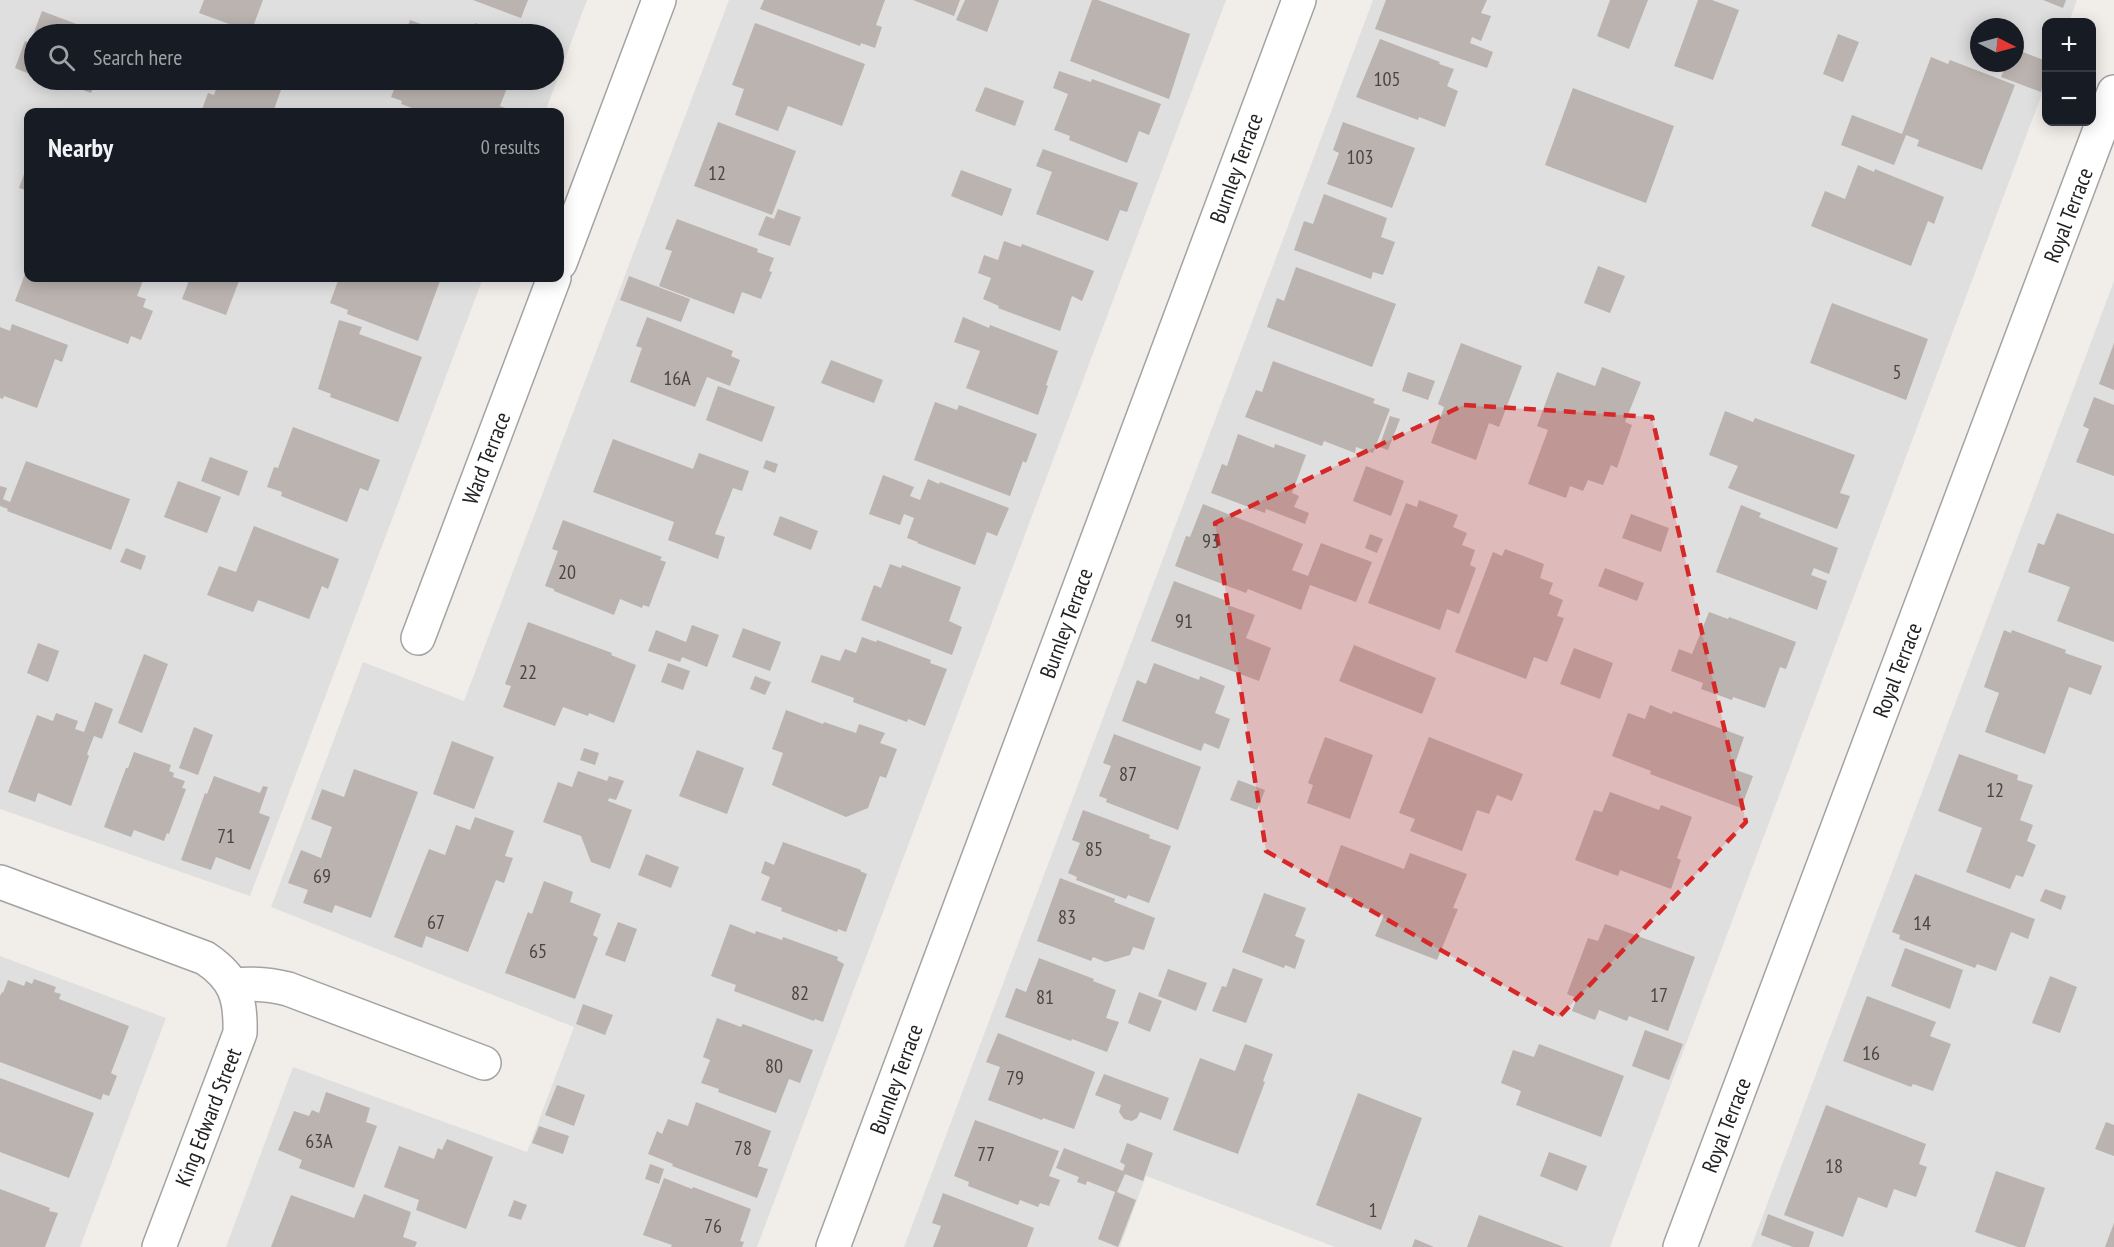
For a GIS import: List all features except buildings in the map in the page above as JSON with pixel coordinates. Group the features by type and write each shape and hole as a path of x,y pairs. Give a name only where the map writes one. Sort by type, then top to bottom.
{"street":[{"path":"564,252 659,0"},
{"name":"Burnley Terrace","path":"833,1247 1299,0"},
{"name":"Royal Terrace","path":"1680,1247 2114,92"},
{"name":"Ward Terrace","path":"418,638 552,282"},
{"path":"0,882 205,958 215,965 233,985 252,983 288,989 484,1063"},
{"name":"King Edward Street","path":"159,1247 240,1033 239,999 233,985"}],"highlighted area":[{"path":"1464,405 1652,417 1746,822 1559,1017 1266,851 1215,523"}],"shaded area":[{"path":"0,0 587,0 564,61 564,24 24,24 24,90 553,90 546,108 24,108 24,282 481,282 250,896 0,809"},
{"path":"729,0 1226,0 757,1247 226,1247 293,1067 527,1152 574,1027 271,907 363,662 464,701"},
{"path":"1373,0 2077,0 2070,18 2042,18 2042,94 1610,1247 1335,1247 1146,1176 1120,1247 904,1247"},
{"path":"2114,281 2114,1247 1751,1247"},
{"path":"0,956 166,1018 80,1247 0,1247"}]}
